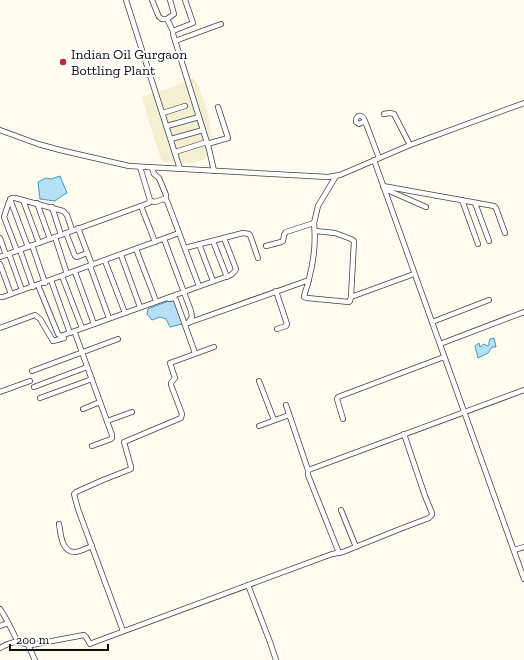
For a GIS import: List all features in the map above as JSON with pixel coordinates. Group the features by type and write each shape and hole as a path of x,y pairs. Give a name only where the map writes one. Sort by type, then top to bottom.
{"street":[{"path":"126,0 180,169"},
{"path":"152,0 159,17 162,19 167,19 174,14 170,0"},
{"path":"173,31 193,23 185,0"},
{"path":"167,19 173,31 214,171"},
{"path":"175,41 221,24"},
{"path":"0,130 38,144 120,165 322,177 336,176 410,145 524,103"},
{"path":"163,113 185,106"},
{"path":"175,152 228,138 218,107"},
{"path":"384,114 390,112 394,114 410,145"},
{"path":"167,126 199,117"},
{"path":"365,121 379,158"},
{"path":"171,139 203,130"},
{"path":"374,160 524,578"},
{"path":"140,167 150,201"},
{"path":"152,168 154,174 159,178 166,195 166,199 199,286"},
{"path":"315,231 335,233 354,241 351,297 349,302 346,303 305,298 304,296 315,250 314,223 316,211 336,176"},
{"path":"383,187 495,207 505,233"},
{"path":"383,187 426,207"},
{"path":"10,199 15,198 37,203 65,212 72,230"},
{"path":"10,199 44,283"},
{"path":"10,199 4,217 35,286 58,334 61,336 73,333 82,328 234,273 236,269 224,238"},
{"path":"0,257 141,206 150,201 155,202 166,199"},
{"path":"23,200 39,243"},
{"path":"462,200 478,244"},
{"path":"37,203 50,239"},
{"path":"475,203 489,241"},
{"path":"141,206 155,242"},
{"path":"52,207 61,235"},
{"path":"266,246 283,241 284,234 286,232 314,223"},
{"path":"78,228 88,253 109,318"},
{"path":"66,233 75,256 77,257 88,253"},
{"path":"0,297 3,298 179,233"},
{"path":"185,248 243,233 249,234 258,258"},
{"path":"55,237 67,274"},
{"path":"0,238 22,290"},
{"path":"164,239 192,315 187,324"},
{"path":"213,241 227,276"},
{"path":"199,244 213,281"},
{"path":"136,249 156,301"},
{"path":"121,255 140,307"},
{"path":"105,261 125,313"},
{"path":"0,264 12,294"},
{"path":"75,272 94,324"},
{"path":"351,297 414,274"},
{"path":"62,276 82,328"},
{"path":"51,280 82,352 112,436 112,438 92,446"},
{"path":"187,324 309,280"},
{"path":"276,291 287,324 286,326 277,329"},
{"path":"0,328 35,315 40,319 53,341 172,298 176,300 187,324 196,353"},
{"path":"432,322 489,300"},
{"path":"440,344 524,312"},
{"path":"32,371 118,339"},
{"path":"123,631 74,497 75,493 130,469 131,467 124,442 181,418 182,414 171,385 175,379 170,363 214,347"},
{"path":"343,419 336,399 338,397 444,357"},
{"path":"34,386 87,366"},
{"path":"40,398 92,379"},
{"path":"0,392 30,381"},
{"path":"259,381 274,420"},
{"path":"308,470 524,390"},
{"path":"82,408 100,402"},
{"path":"286,406 308,470 308,475 339,553"},
{"path":"107,421 132,412"},
{"path":"259,426 289,415"},
{"path":"0,648 10,643 18,642 28,645 84,635 91,644 332,554 343,552 429,518 432,515 404,434"},
{"path":"341,510 356,547"},
{"path":"59,524 63,545 67,549 76,552 92,546"},
{"path":"514,550 524,547"},
{"path":"248,585 276,660"},
{"path":"0,608 12,628 18,642"},
{"path":"0,626 8,623"},
{"path":"28,645 35,660"}],"shaded area":[{"path":"193,78 199,87 208,114 212,140 210,153 203,160 192,163 162,162 142,97"}],"water":[{"path":"60,176 67,193 55,201 40,199 38,182 46,178 51,179"},
{"path":"171,300 177,302 183,320 182,324 170,327 166,319 160,317 152,320 147,314 148,309"},
{"path":"494,338 496,347 492,347 488,353 478,358 475,346 479,343 480,347 484,344 487,346 489,345 490,339"}],"place":[{"name":"Indian Oil Gurgaon Bottling Plant","path":"63,62"}]}
